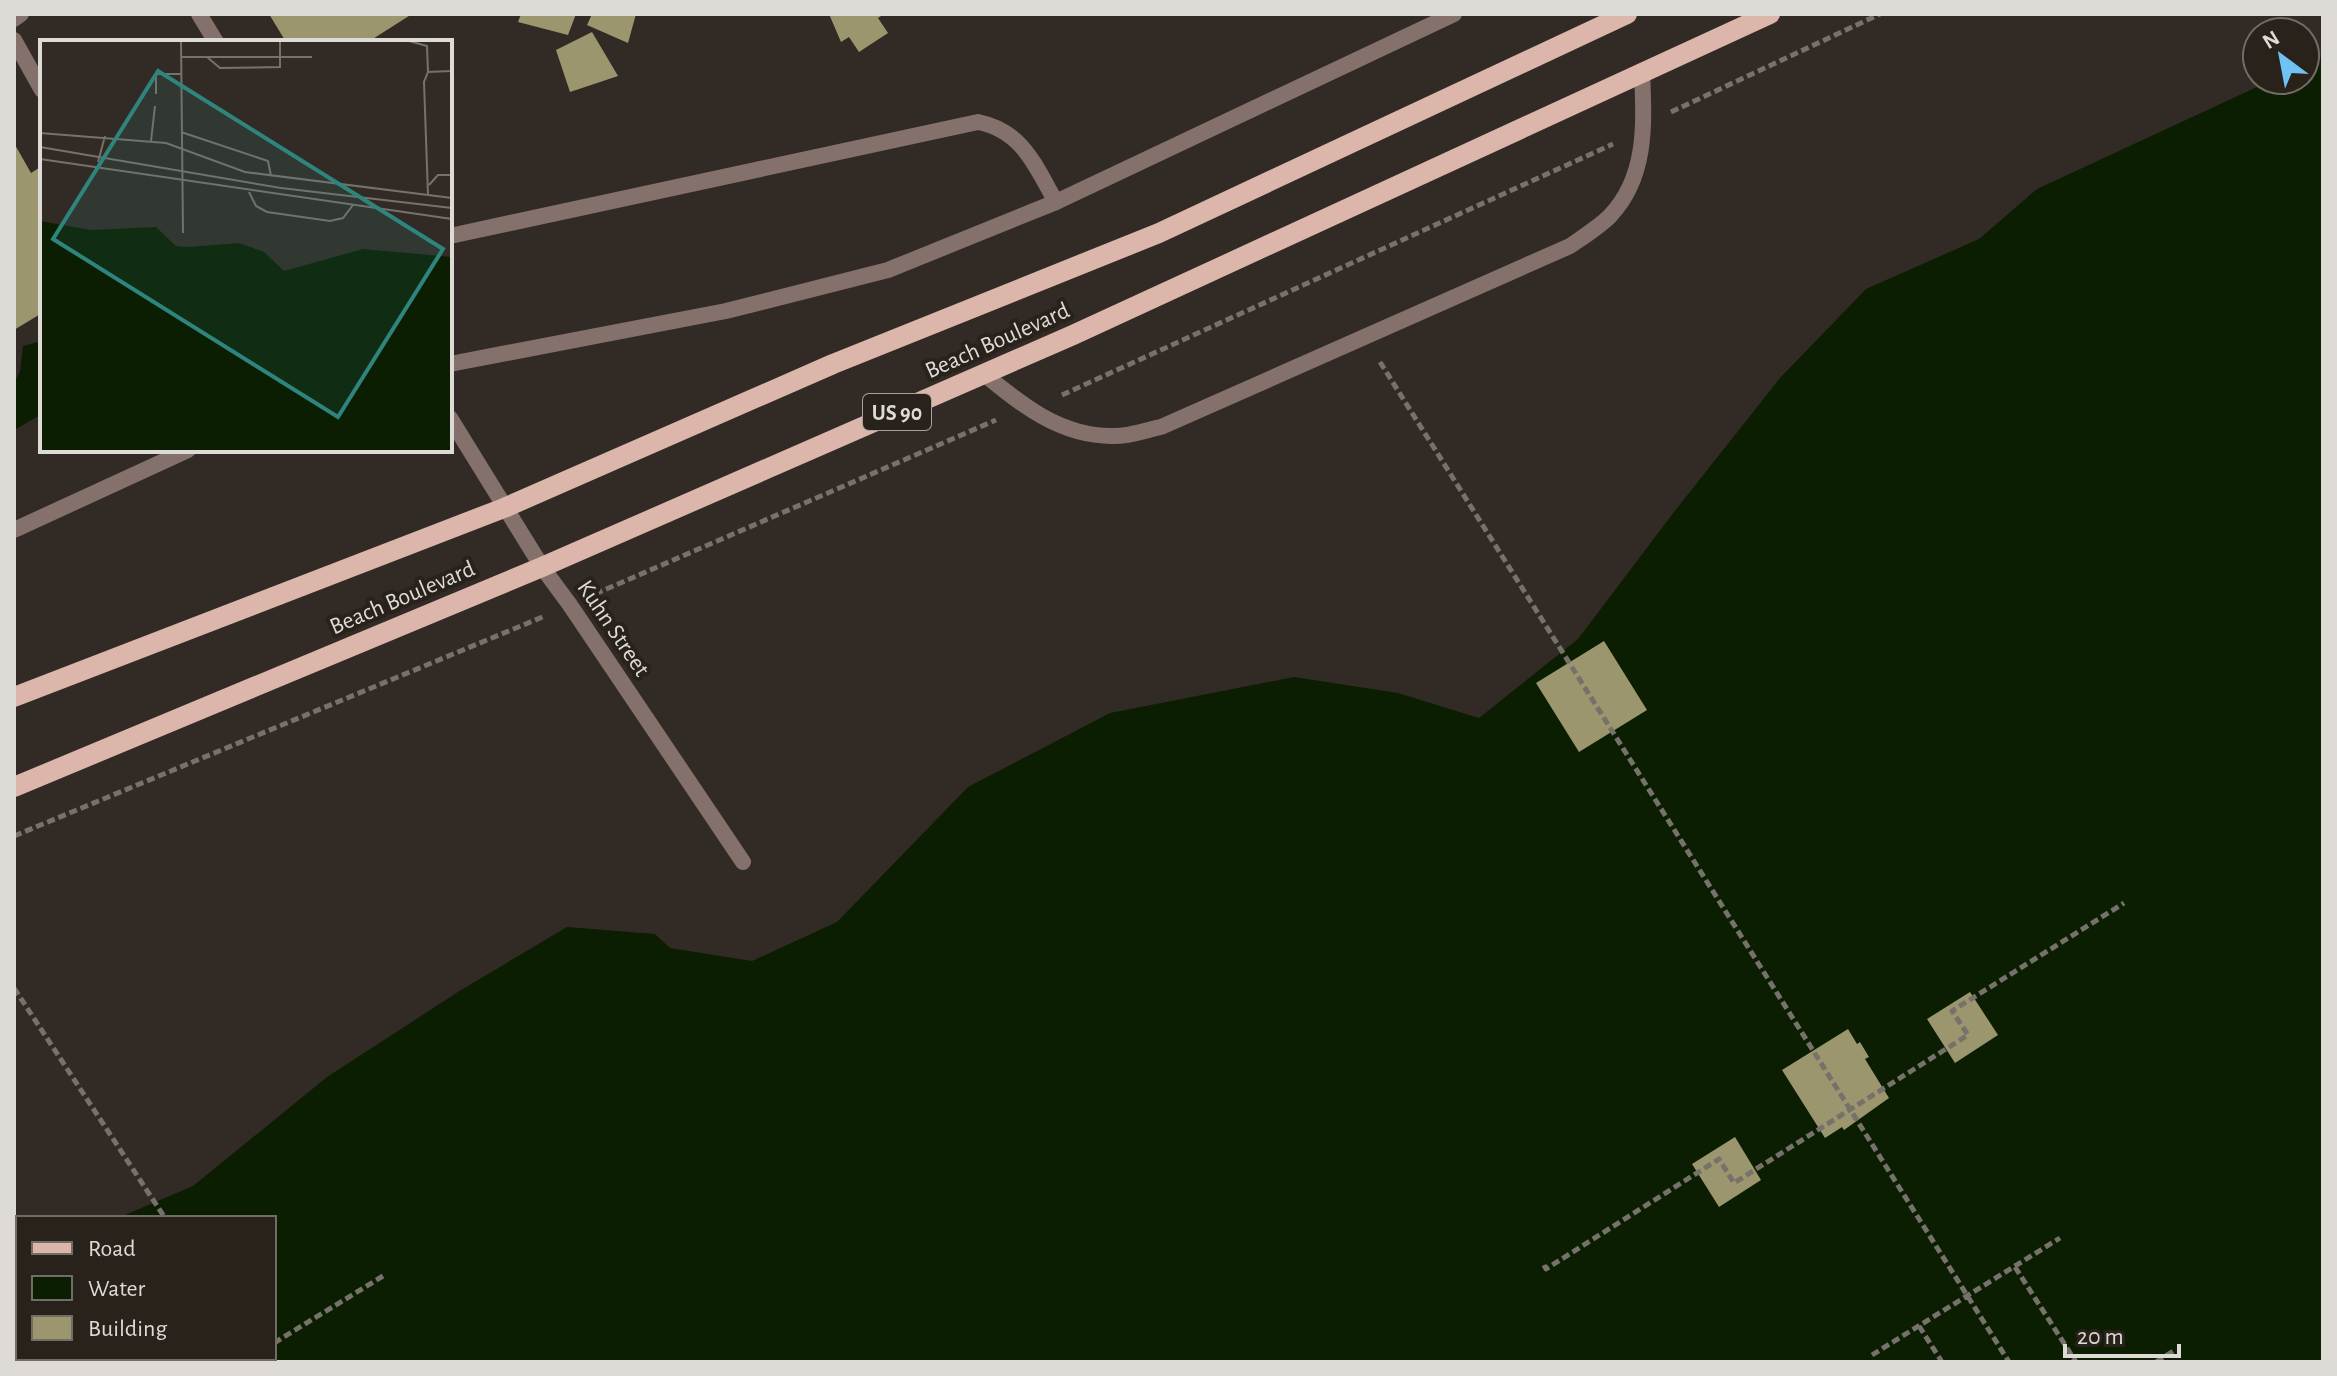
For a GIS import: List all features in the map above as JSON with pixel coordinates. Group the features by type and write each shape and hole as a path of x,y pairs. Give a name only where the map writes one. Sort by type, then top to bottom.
{"main road":[{"name":"Beach Boulevard","path":"14,697 504,508 833,364 1159,233 1627,14"},
{"name":"Beach Boulevard","path":"14,787 542,567 1073,335 1770,14"}],"street":[{"path":"14,19 21,14"},
{"path":"199,14 215,40"},
{"path":"452,364 726,311 888,270 1056,202 1454,14"},
{"path":"14,40 40,86"},
{"path":"984,374 1026,409 1075,433 1114,437 1161,427 1570,246 1610,216 1632,184 1642,149 1644,128 1642,71"},
{"path":"452,236 978,122 995,125 1029,152 1056,202"},
{"name":"Kuhn Street","path":"452,421 542,567 743,862"},
{"path":"14,530 184,452"}],"path":[{"path":"1681,106 1880,14"},
{"path":"1051,400 1618,141"},
{"path":"1380,362 2009,1362"},
{"path":"14,836 570,605 987,423"},
{"path":"1544,1265 1546,1269 1719,1159 1734,1183 1968,1035 1952,1011 2124,903"},
{"path":"14,988 164,1216"},
{"path":"1872,1355 2060,1238"},
{"path":"2015,1267 2076,1362"},
{"path":"276,1342 383,1276"},
{"path":"1919,1326 1942,1362"},
{"path":"2156,1362 2175,1350"}],"water":[{"path":"2323,56 2323,1362 14,1362 16,1257 16,1360 276,1360 276,1216 123,1216 193,1186 327,1077 461,990 567,927 655,934 670,948 752,961 837,922 968,787 1110,713 1294,677 1398,693 1479,718 1578,639 1780,378 1866,289 1979,239 2037,189 2241,94 2321,96"},
{"path":"40,342 40,415 16,429 14,384 20,371 23,346"}],"building":[{"path":"269,14 412,14 371,40 285,40"},
{"path":"521,14 576,14 568,35 518,22"},
{"path":"592,14 636,14 628,43 587,25"},
{"path":"829,14 884,14 878,18 888,33 859,52 849,37 841,42"},
{"path":"592,32 618,76 570,92 556,50"},
{"path":"14,143 31,173 40,167 40,314 14,330"},
{"path":"1604,641 1647,710 1579,752 1536,683"},
{"path":"1970,992 1998,1035 1955,1063 1927,1019"},
{"path":"1848,1029 1869,1057 1865,1059 1889,1098 1844,1130 1842,1127 1825,1138 1782,1070"},
{"path":"1735,1137 1761,1180 1719,1207 1692,1164"}]}
